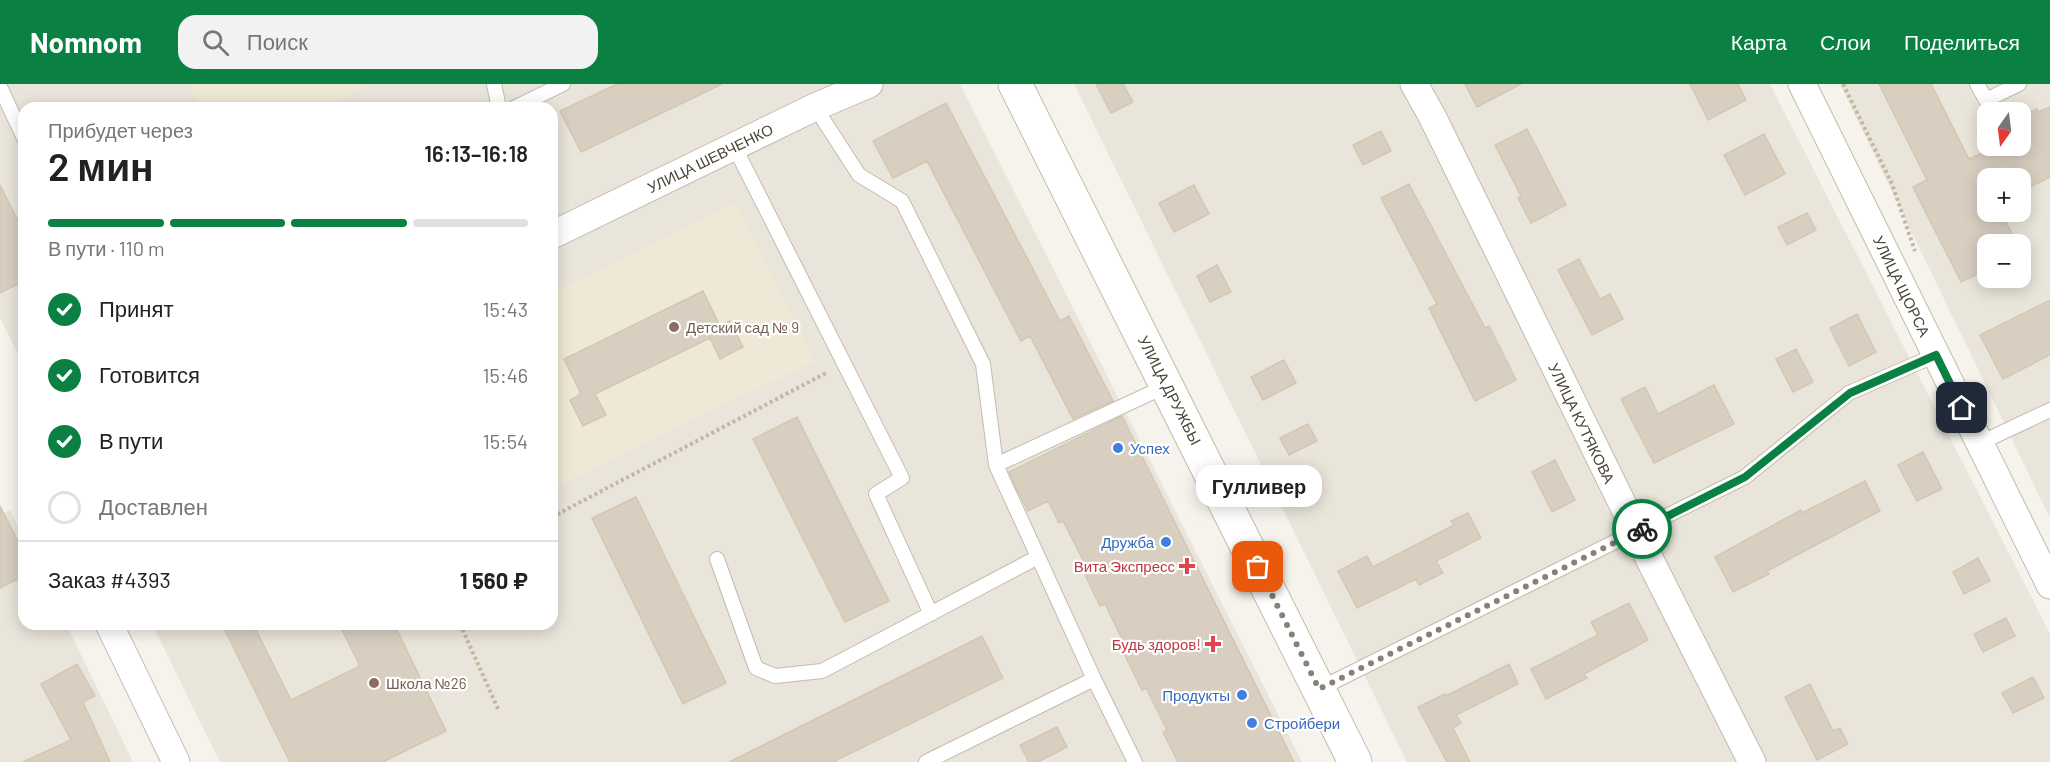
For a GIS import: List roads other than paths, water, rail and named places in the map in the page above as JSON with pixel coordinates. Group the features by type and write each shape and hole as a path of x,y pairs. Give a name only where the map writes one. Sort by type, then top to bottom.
{"street":[{"name":"УЛИЦА ШЕВЧЕНКО","path":"558,228 814,107 869,84"},
{"name":"УЛИЦА ДРУЖБЫ","path":"1016,84 1355,762"},
{"name":"УЛИЦА КУТЯКОВА","path":"1414,84 1432,116 1636,532 1752,762"},
{"name":"УЛИЦА ЩОРСА","path":"1802,84 2050,585"},
{"path":"112,630 176,762"}],"lane":[{"path":"494,84 498,102"},
{"path":"526,102 563,84"},
{"path":"1977,84 1986,100 2019,84"},
{"path":"0,87 18,125"},
{"path":"814,107 860,175 902,201 983,364 996,465 1094,679 1135,762"},
{"path":"734,146 902,478 876,494 932,614"},
{"path":"1319,689 1745,477 1850,393 1936,355"},
{"path":"996,465 1168,385"},
{"path":"1980,443 2050,410"},
{"path":"717,559 756,668 775,676 822,671 1038,557"},
{"path":"926,762 1094,679"}],"place":[{"name":"Детский сад № 9","path":"674,327"},
{"name":"Успех","path":"1118,448"},
{"name":"Дружба","path":"1166,542"},
{"name":"Вита Экспресс","path":"1187,566"},
{"name":"Гулливер","path":"1258,567"},
{"name":"Будь здоров!","path":"1213,644"},
{"name":"Школа №26","path":"374,683"},
{"name":"Продукты","path":"1242,695"},
{"name":"Стройбери","path":"1252,723"}]}
